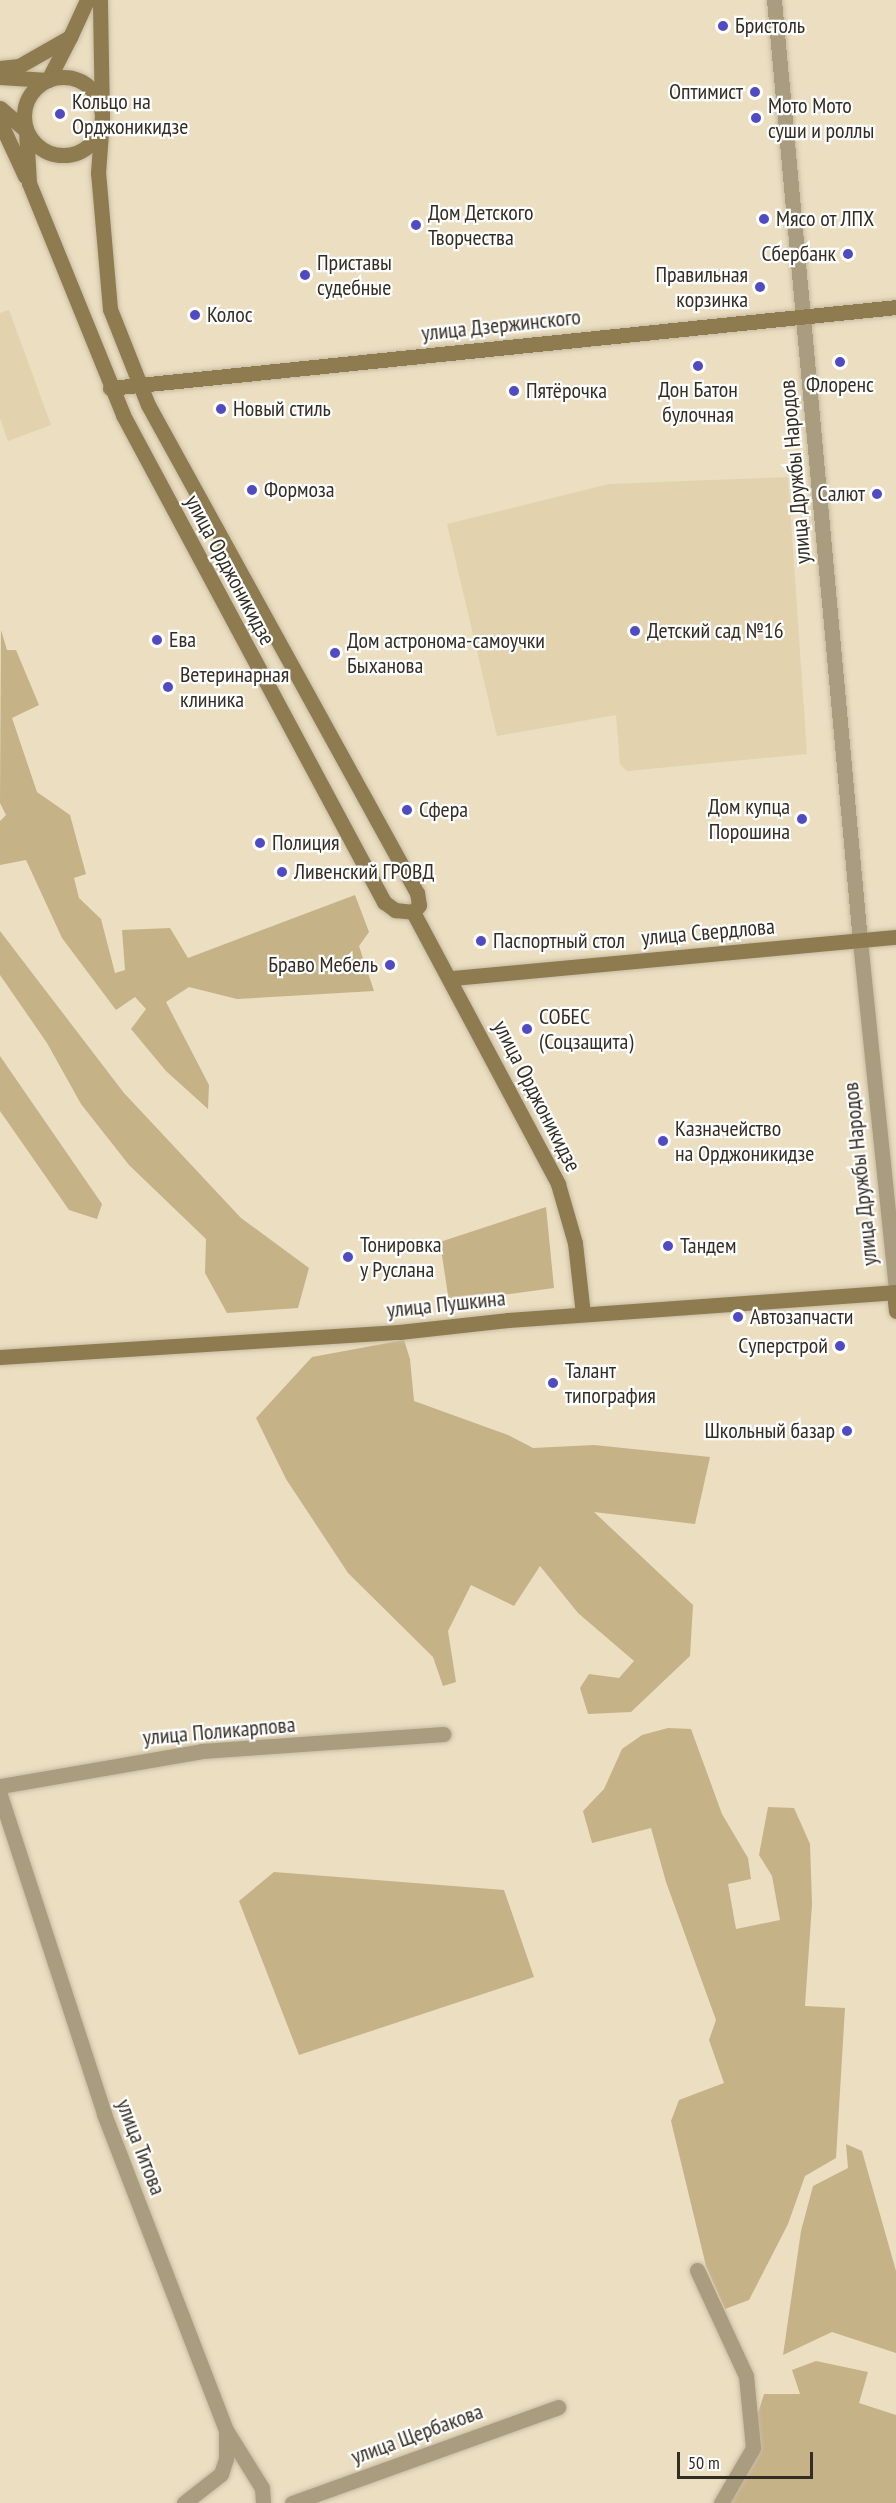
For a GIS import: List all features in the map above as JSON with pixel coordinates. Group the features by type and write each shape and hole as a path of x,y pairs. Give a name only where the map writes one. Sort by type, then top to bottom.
{"main road":[{"path":"28,183 24,119 30,96 48,80 87,0"},
{"name":"улица Орджоникидзе","path":"100,0 102,118 98,173 110,309 137,383 417,893 419,905 413,912"},
{"path":"0,68 19,66 70,38"},
{"path":"0,77 48,80 70,78 90,88 97,96 102,118 92,142 69,155 44,150 0,108"},
{"name":"улица Орджоникидзе","path":"0,122 28,183 110,387 205,574 384,902 395,910 413,912"},
{"name":"улица Дзержинского","path":"110,387 896,307"},
{"name":"улица Орджоникидзе","path":"413,912 452,978 566,1205 575,1243 583,1314"},
{"name":"улица Свердлова","path":"452,978 896,937"},
{"name":"улица Пушкина","path":"0,1357 399,1332 583,1314 895,1292"},
{"name":"улица Дружбы Народов","path":"895,1292 896,1311"}],"street":[{"name":"улица Дружбы Народов","path":"774,0 868,1032 895,1292"},
{"name":"улица Поликарпова","path":"0,1786 202,1751 443,1734"},
{"name":"улица Титова","path":"0,1795 104,2114 226,2430 262,2488 263,2503"},
{"path":"697,2270 746,2376 753,2448 721,2503"},
{"name":"улица Щербакова","path":"292,2503 558,2407"},
{"path":"184,2503 220,2474 226,2459 226,2430"}],"shaded area":[{"path":"9,310 51,425 8,441 0,418 0,313"},
{"name":"Детский сад №16","path":"788,477 807,754 627,771 620,764 616,715 497,736 447,524 609,484"},
{"path":"1,630 7,650 16,650 39,705 12,718 37,792 70,815 86,874 74,878 79,898 101,919 115,973 125,970 122,930 170,928 188,958 355,895 369,932 359,946 374,991 237,999 189,987 166,1002 209,1085 208,1109 166,1071 131,1029 146,1009 135,997 116,1010 62,938 26,860 0,865 0,821 6,815 0,803"},
{"path":"0,931 124,1093 241,1218 309,1268 298,1308 227,1313 205,1273 206,1239 129,1165 81,1104 47,1043 0,975"},
{"path":"0,1056 102,1204 97,1219 69,1210 0,1111"},
{"path":"546,1207 554,1288 449,1302 440,1242"},
{"path":"404,1340 410,1359 414,1401 508,1435 533,1448 594,1445 710,1457 695,1524 594,1512 693,1605 690,1656 631,1712 588,1714 580,1688 589,1674 619,1678 634,1661 578,1613 540,1566 514,1606 471,1585 448,1631 456,1682 443,1686 433,1657 348,1573 286,1479 256,1418 312,1357"},
{"path":"668,1728 691,1729 722,1814 748,1858 751,1879 728,1884 736,1929 780,1920 772,1876 759,1855 768,1807 794,1808 810,1844 812,1904 805,2006 845,2008 836,2158 805,2176 788,2224 749,2300 725,2309 706,2266 671,2121 679,2100 724,2083 709,2040 716,2020 666,1882 651,1828 592,1843 583,1811 604,1789 622,1749 642,1735"},
{"path":"274,1872 504,1890 534,1977 299,2055 239,1901"},
{"path":"846,2144 862,2151 896,2271 896,2353 832,2332 783,2355 801,2231 813,2186 848,2168"},
{"path":"816,2361 868,2372 859,2403 896,2415 896,2503 730,2503 764,2394 800,2394 792,2370"}],"place":[{"name":"Бристоль","path":"723,26"},
{"name":"Оптимист","path":"755,92"},
{"name":"Кольцо на Орджоникидзе","path":"60,114"},
{"name":"Мото Мото суши и роллы","path":"756,118"},
{"name":"Мясо от ЛПХ","path":"764,219"},
{"name":"Дом Детского Творчества","path":"416,225"},
{"name":"Сбербанк","path":"848,254"},
{"name":"Приставы судебные","path":"305,275"},
{"name":"Правильная корзинка","path":"760,287"},
{"name":"Колос","path":"195,315"},
{"name":"Флоренс","path":"840,362"},
{"name":"Дон Батон булочная","path":"698,366"},
{"name":"Пятёрочка","path":"514,391"},
{"name":"Новый стиль","path":"221,409"},
{"name":"Формоза","path":"252,490"},
{"name":"Салют","path":"877,494"},
{"name":"Детский сад №16","path":"635,631"},
{"name":"Ева","path":"157,640"},
{"name":"Дом астронома-самоучки Быханова","path":"335,653"},
{"name":"Ветеринарная клиника","path":"168,687"},
{"name":"Сфера","path":"407,810"},
{"name":"Дом купца Порошина","path":"802,819"},
{"name":"Полиция","path":"260,843"},
{"name":"Ливенский ГРОВД","path":"282,872"},
{"name":"Паспортный стол","path":"481,941"},
{"name":"Браво Мебель","path":"390,965"},
{"name":"СОБЕС (Соцзащита)","path":"527,1029"},
{"name":"Казначейство на Орджоникидзе","path":"663,1141"},
{"name":"Тандем","path":"668,1246"},
{"name":"Тонировка у Руслана","path":"348,1257"},
{"name":"Автозапчасти","path":"738,1317"},
{"name":"Суперстрой","path":"840,1346"},
{"name":"Талант типография","path":"553,1383"},
{"name":"Школьный базар","path":"847,1431"}]}
